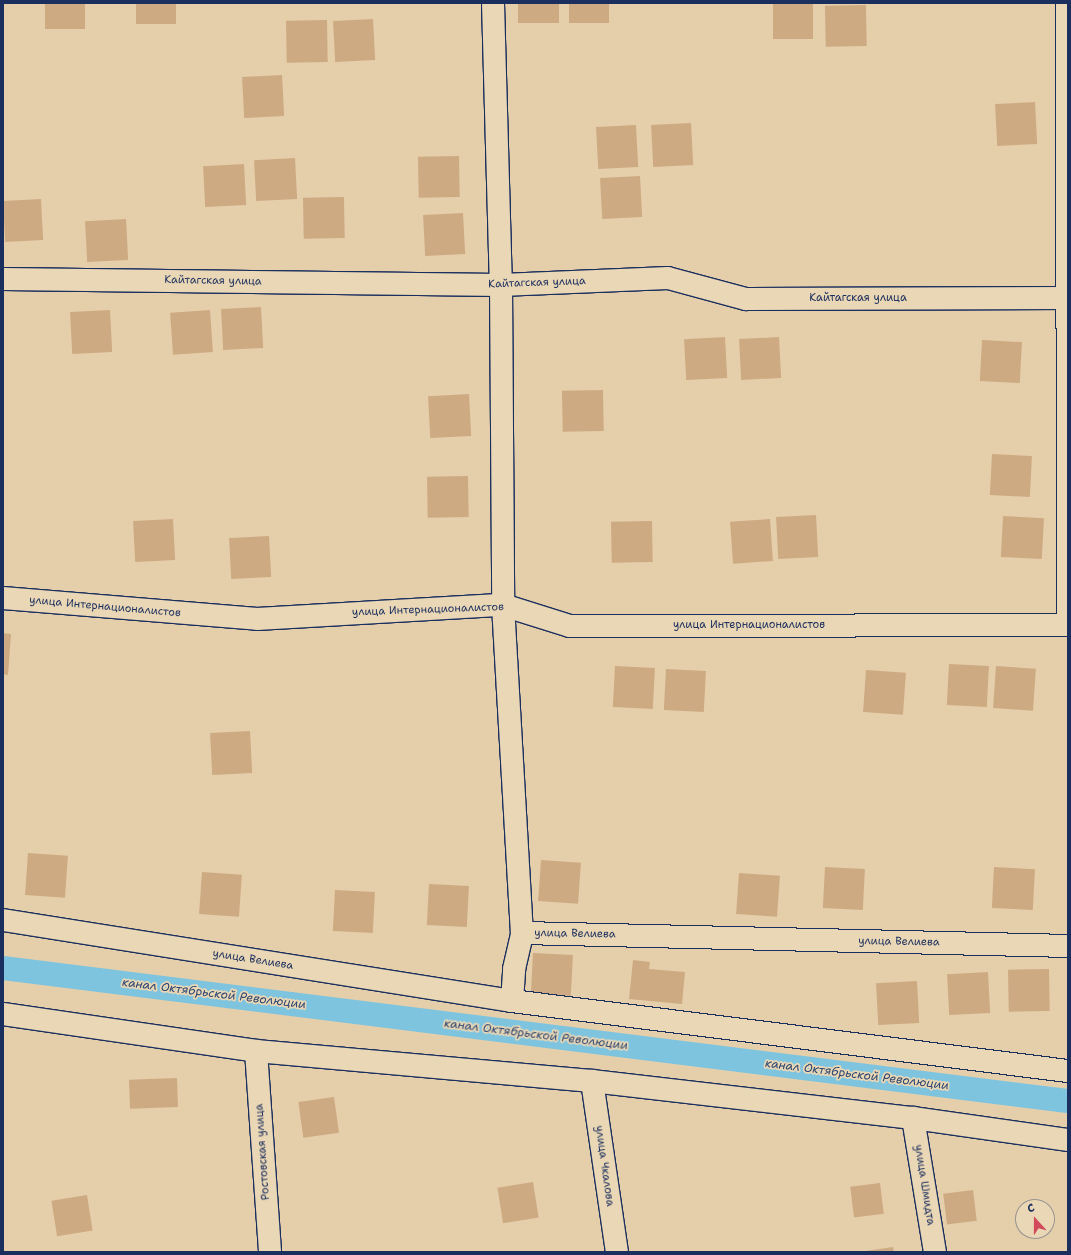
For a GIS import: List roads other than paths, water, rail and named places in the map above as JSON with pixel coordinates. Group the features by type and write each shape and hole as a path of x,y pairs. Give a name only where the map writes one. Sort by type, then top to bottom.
{"street":[{"path":"493,3 501,285 503,605 522,933"},
{"path":"1067,3 1068,625"},
{"name":"Кайтагская улица","path":"3,279 501,285 668,278 746,299 1068,298"},
{"name":"улица Интернационалистов","path":"3,598 257,619 503,605 570,626 1068,625"},
{"name":"улица Велиева","path":"3,920 512,1001 514,969 522,933 1068,946"},
{"path":"512,1001 1068,1071"},
{"path":"3,1014 256,1051 592,1081 913,1118 1068,1140"},
{"name":"Ростовская улица","path":"256,1051 270,1252"},
{"name":"улица Чкалова","path":"592,1081 617,1252"},
{"name":"улица Шмидта","path":"913,1118 935,1252"}],"waterway":[{"name":"канал Октябрьской Революции","path":"3,968 1068,1101"}]}
